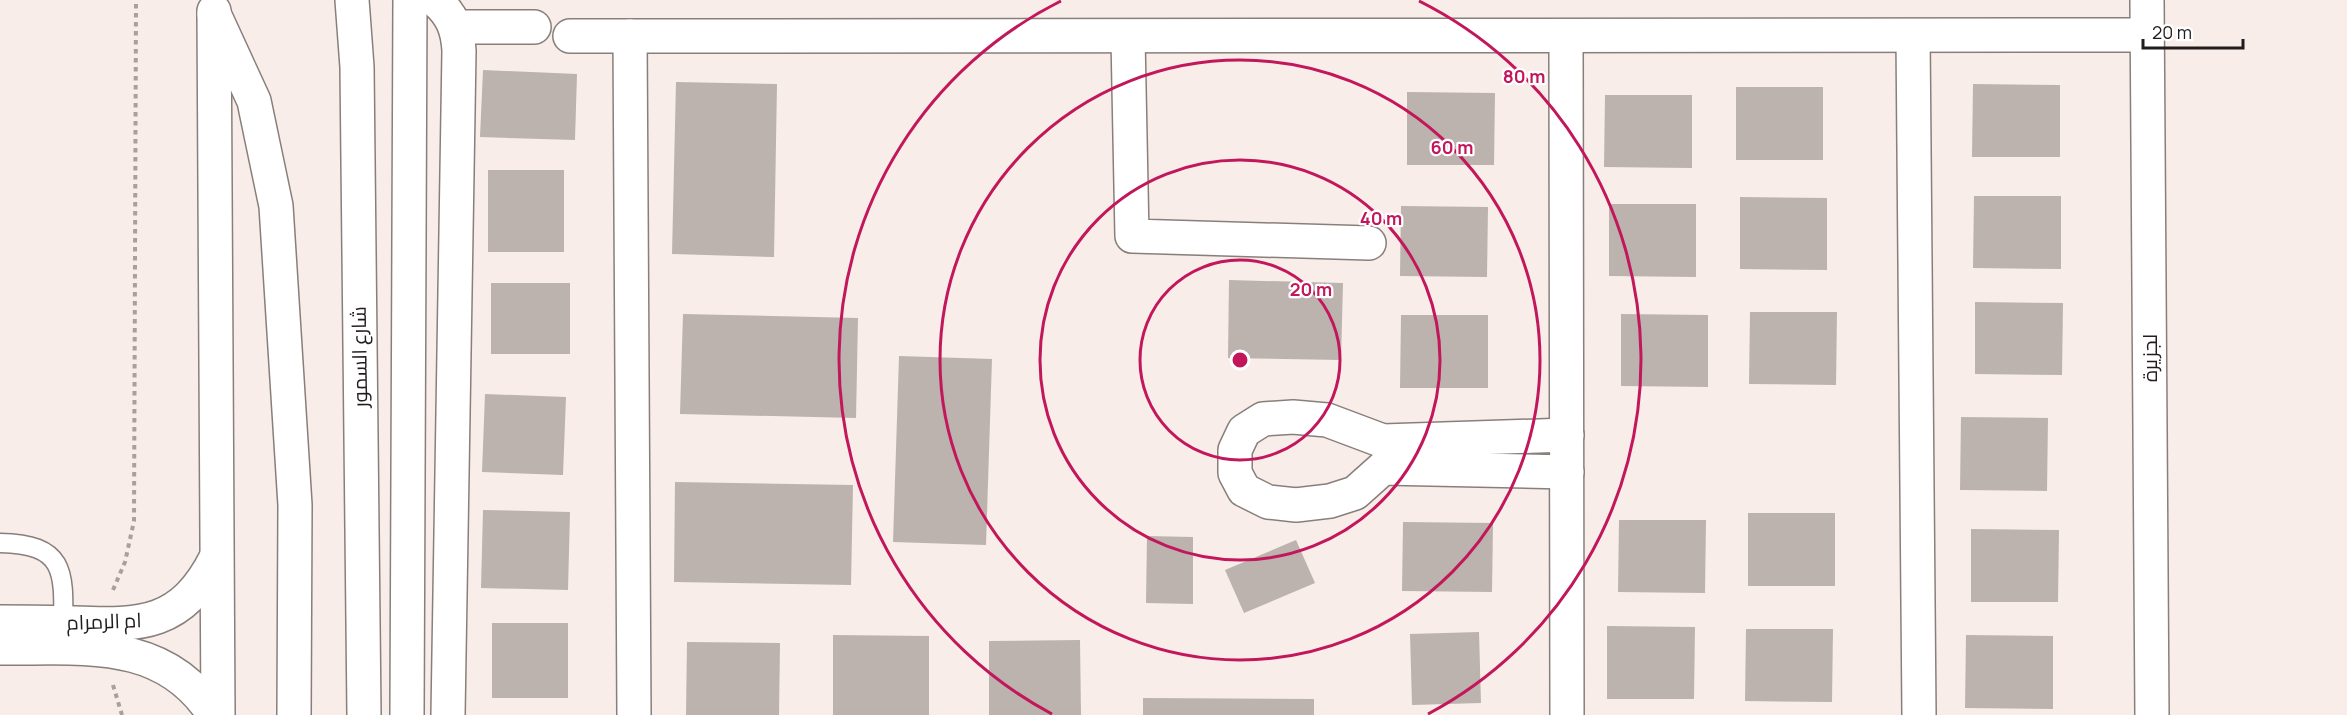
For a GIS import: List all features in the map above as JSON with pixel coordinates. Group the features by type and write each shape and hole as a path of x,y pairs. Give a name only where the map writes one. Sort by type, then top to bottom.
{"main road":[{"name":"شارع السمور","path":"352,0 357,67 364,715"},
{"path":"357,67 366,0"},
{"path":"407,715 410,0"},
{"path":"435,0 450,16 456,27 459,64 448,715"},
{"name":"لجزيرة","path":"2146,0 2152,715"},
{"path":"214,7 216,715"},
{"path":"214,7 254,101 276,206 295,505 294,715"},
{"path":"456,27 534,27"},
{"path":"570,36 1128,38 2146,35"},
{"path":"630,36 634,715"},
{"path":"1566,36 1567,715"},
{"path":"1913,36 1918,715"},
{"path":"1128,38 1132,236 1369,243"},
{"path":"1567,435 1383,441 1327,420 1293,417 1263,419 1244,431 1234,450 1234,473 1244,490 1268,502 1296,505 1330,501 1356,493 1383,468 1567,472"},
{"name":"ام الرمرام","path":"0,622 63,636 105,637 177,607 194,593 216,558"},
{"name":"ام الرمرام","path":"0,648 63,636"},
{"name":"ام الرمرام","path":"105,637 131,653 173,671 191,685 216,715"}],"lane":[{"path":"0,543 34,546 55,562 62,573 64,586 63,636"}],"path":[{"path":"122,715 105,637 108,602 125,562 134,521 136,0"}],"building":[{"path":"483,70 577,74 575,140 480,137"},
{"path":"676,82 777,84 774,257 672,254"},
{"path":"1973,84 2060,85 2060,157 1972,157"},
{"path":"1736,87 1823,87 1823,160 1736,160"},
{"path":"1407,92 1495,93 1494,165 1407,165"},
{"path":"1605,95 1692,95 1692,168 1604,167"},
{"path":"488,170 564,170 564,252 488,252"},
{"path":"1974,196 2061,196 2061,269 1973,268"},
{"path":"1740,197 1827,198 1827,270 1740,269"},
{"path":"1609,204 1696,204 1696,277 1609,276"},
{"path":"1401,206 1488,207 1487,277 1400,276"},
{"path":"1229,280 1343,283 1341,360 1228,358"},
{"path":"491,283 570,283 570,354 491,354"},
{"path":"1975,302 2063,303 2062,375 1975,374"},
{"path":"1750,312 1837,312 1836,385 1749,384"},
{"path":"683,314 858,318 856,418 680,414"},
{"path":"1621,314 1708,315 1708,387 1621,386"},
{"path":"1401,315 1488,315 1488,388 1400,388"},
{"path":"899,356 992,359 986,545 893,542"},
{"path":"485,394 566,397 563,475 482,472"},
{"path":"1961,417 2048,418 2047,491 1960,490"},
{"path":"675,482 853,485 851,585 674,582"},
{"path":"483,510 570,512 568,590 481,588"},
{"path":"1748,513 1835,513 1835,586 1748,586"},
{"path":"1619,520 1706,520 1705,593 1618,592"},
{"path":"1403,522 1493,523 1492,592 1402,591"},
{"path":"1971,529 2059,530 2058,602 1971,602"},
{"path":"1147,536 1193,537 1193,604 1146,603"},
{"path":"1296,540 1315,583 1244,613 1225,570"},
{"path":"492,623 568,623 568,698 492,698"},
{"path":"1607,626 1695,627 1694,699 1607,699"},
{"path":"1746,629 1833,629 1832,702 1745,701"},
{"path":"1479,632 1481,703 1412,705 1410,634"},
{"path":"833,635 929,636 929,715 833,715"},
{"path":"1966,635 2053,636 2053,709 1965,708"},
{"path":"1080,640 1081,715 989,715 989,641"},
{"path":"687,642 780,643 779,715 686,715"},
{"path":"1143,698 1314,699 1314,715 1143,715"}]}
